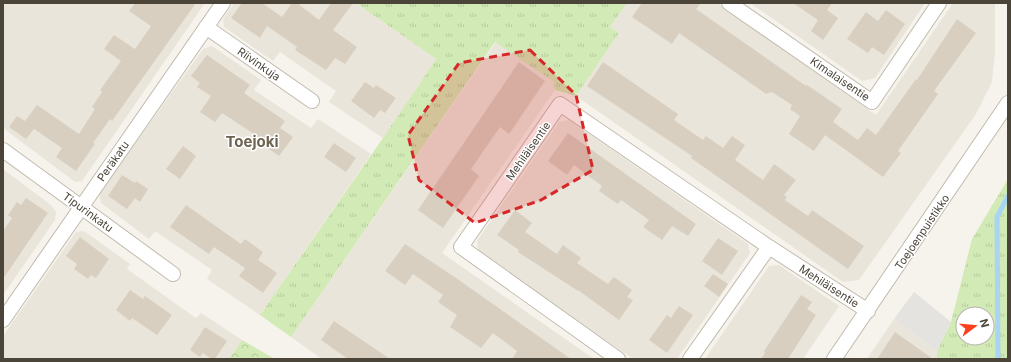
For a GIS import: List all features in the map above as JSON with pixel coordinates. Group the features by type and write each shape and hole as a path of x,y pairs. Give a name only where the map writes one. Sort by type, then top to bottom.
{"street":[{"name":"Peräkatu","path":"3,320 222,3"},
{"name":"Kimalaisentie","path":"729,3 872,102 940,3"},
{"name":"Riivinkuja","path":"206,27 312,100"},
{"name":"Mehiläisentie","path":"618,359 461,248 560,104 769,247 868,311"},
{"name":"Toejoenpuistikko","path":"834,359 1008,106"},
{"name":"Tipurinkatu","path":"3,150 173,274"},
{"path":"690,359 769,247"}],"highlighted area":[{"path":"530,50 576,95 593,170 541,200 475,223 419,180 408,135 459,63"}],"shaded area":[{"path":"3,3 205,3 82,181 75,182 3,128"},
{"path":"234,3 356,3 436,59 383,138 329,102 336,91 280,52 273,61 224,27 223,19"},
{"path":"627,3 717,3 876,115 953,3 995,3 995,52 992,82 976,114 859,280 843,282 576,96 619,33 610,27"},
{"path":"750,3 925,3 875,78 862,81"},
{"path":"496,42 554,82 555,90 442,253 594,359 322,359 291,337"},
{"path":"212,46 261,80 254,90 311,128 318,119 371,154 260,315 207,279 212,270 155,231 149,239 101,203 99,194 203,49"},
{"path":"569,120 748,244 750,253 677,359 633,359 478,251 477,241 559,122"},
{"path":"3,169 51,205 56,212 55,220 3,295"},
{"path":"84,231 130,264 127,269 196,318 201,313 242,340 229,359 3,359 3,336 76,232"},
{"path":"779,265 839,306 803,359 705,359 769,266"},
{"path":"914,292 951,322 937,351 894,319"},
{"path":"894,319 937,351 937,359 867,359"}],"green space":[{"path":"356,3 627,3 610,27 619,33 576,96 555,90 554,82 495,42 291,337 260,315 436,59"},
{"path":"1008,179 1008,359 937,359 937,351 951,322 955,306 955,346 995,346 995,306 955,306 972,239"},
{"path":"242,340 275,359 229,359"}],"building":[{"path":"135,3 196,3 112,121 110,119 76,171 56,157 62,148 34,129 26,139 9,127 17,116 25,121 37,105 79,134 95,109 92,107 102,92 100,90 121,61 104,49 114,35 135,49 151,26 129,11"},
{"path":"242,3 262,3 282,17 292,3 297,3 319,20 331,3 353,3 333,30 357,47 345,64 335,58 326,70 295,50 297,47 267,26 260,38 231,18"},
{"path":"642,3 701,3 696,9 806,86 807,85 842,109 833,122 858,140 867,128 876,135 916,79 917,80 957,19 976,33 934,91 938,94 898,151 901,153 883,177 825,135 814,151 789,134 800,116 790,109 792,105 772,92 766,94 679,33 672,44 632,17"},
{"path":"793,3 832,3 827,10 838,18 823,40 811,31 818,20"},
{"path":"886,10 905,24 884,55 872,47 868,53 847,39 866,12 878,21"},
{"path":"207,55 250,85 244,93 285,121 280,128 293,137 279,156 257,141 260,138 222,113 215,122 200,112 211,96 197,87 200,83 191,76"},
{"path":"519,62 545,81 509,134 500,127 471,169 479,176 443,228 418,210"},
{"path":"603,62 678,114 674,120 703,140 706,136 723,148 732,136 745,145 735,160 763,180 774,164 796,180 784,195 787,197 785,200 808,216 812,210 864,246 848,269 691,158 692,156 587,86"},
{"path":"365,82 374,88 376,85 396,98 385,113 380,110 374,118 351,101"},
{"path":"568,133 696,224 688,236 672,226 662,240 643,227 649,220 621,200 618,204 599,191 602,186 574,165 567,175 548,161"},
{"path":"334,143 356,158 346,172 324,157"},
{"path":"183,146 196,156 180,179 166,169"},
{"path":"122,175 135,183 136,181 148,189 140,202 135,198 127,209 108,196"},
{"path":"26,198 48,213 3,279 3,231 12,218 8,215 17,202 21,205"},
{"path":"186,205 241,244 245,239 263,252 258,260 277,273 263,293 239,276 245,268 214,247 209,254 170,227"},
{"path":"515,210 532,223 525,232 557,254 563,245 581,258 577,263 608,284 614,277 632,290 627,297 633,300 619,320 578,290 518,252 519,250 497,235"},
{"path":"80,237 109,259 96,278 91,275 88,279 74,269 77,264 66,256"},
{"path":"718,238 738,251 722,275 702,261"},
{"path":"405,244 571,359 512,359 517,351 493,333 481,348 450,327 457,315 438,302 443,295 413,274 405,285 385,271"},
{"path":"713,274 728,284 719,297 704,286"},
{"path":"130,290 143,299 145,296 172,315 157,335 132,318 130,321 116,310"},
{"path":"801,295 812,302 807,309 816,315 788,359 761,359 765,353 764,351"},
{"path":"679,306 693,315 667,353 649,340 667,315 671,318"},
{"path":"334,321 390,359 348,359 321,340"},
{"path":"205,327 227,341 215,359 212,359 203,353 200,357 190,350"},
{"path":"895,332 933,359 877,359"}],"waterway":[{"path":"998,359 997,217 1008,196"}],"district":[{"name":"Toejoki","path":"252,141"}]}
